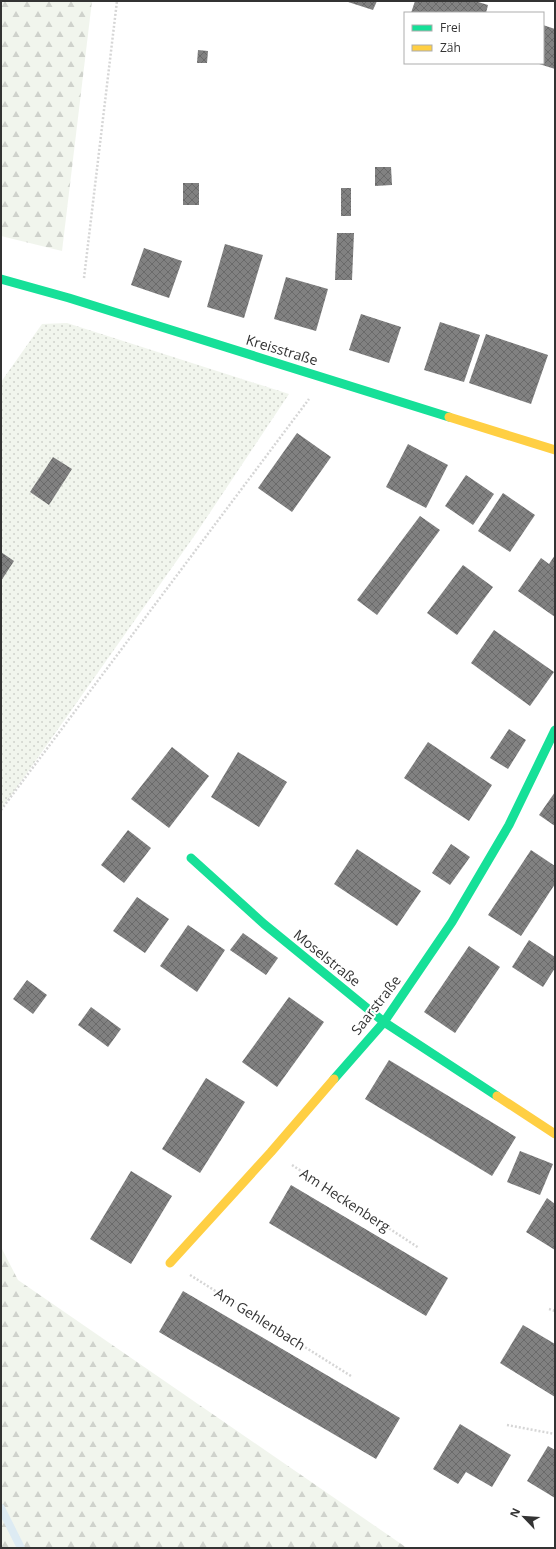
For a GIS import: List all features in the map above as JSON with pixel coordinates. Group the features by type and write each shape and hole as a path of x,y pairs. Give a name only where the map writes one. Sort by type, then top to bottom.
{"street":[{"name":"Kreisstraße","path":"1,279 69,298 80,303 555,450"},
{"name":"Saarstraße","path":"170,1263 271,1152 384,1022 452,922 509,825 555,730"},
{"name":"Moselstraße","path":"191,858 264,924 384,1022 555,1134"}],"path":[{"path":"80,303 118,1"},
{"path":"1,810 325,378"},
{"name":"Am Heckenberg","path":"271,1152 419,1248"},
{"name":"Am Gehlenbach","path":"170,1263 351,1376"},
{"path":"549,1309 555,1311"},
{"path":"506,1425 555,1434"}],"green space":[{"path":"1,1 92,1 62,251 1,236"},
{"path":"67,323 289,394 197,532 1,810 1,382 42,324"},
{"path":"1,1247 18,1280 407,1548 1,1548"}],"building":[{"path":"345,1 377,1 373,10"},
{"path":"415,1 475,1 488,5 486,12 411,12"},
{"path":"544,25 555,29 555,69 539,64 544,64"},
{"path":"198,50 208,51 207,63 197,63"},
{"path":"375,167 391,167 392,185 375,186"},
{"path":"183,183 199,183 199,205 183,205"},
{"path":"341,188 351,188 351,216 341,216"},
{"path":"337,233 354,233 352,280 335,280"},
{"path":"225,244 263,255 244,318 207,307"},
{"path":"144,248 182,261 169,298 131,285"},
{"path":"286,277 328,289 316,331 274,319"},
{"path":"361,314 401,327 389,363 349,350"},
{"path":"440,322 480,335 464,382 424,370"},
{"path":"486,334 548,355 531,404 469,383"},
{"path":"297,433 331,457 292,512 258,488"},
{"path":"408,444 448,465 426,508 386,487"},
{"path":"53,457 72,469 49,505 30,492"},
{"path":"466,475 494,494 473,525 445,506"},
{"path":"503,493 535,515 510,552 478,531"},
{"path":"420,516 440,530 377,615 357,600"},
{"path":"1,552 14,561 1,581"},
{"path":"555,555 555,617 518,591 541,558 549,564"},
{"path":"463,565 493,587 457,635 427,613"},
{"path":"494,630 554,672 530,706 471,663"},
{"path":"509,729 526,740 508,769 490,758"},
{"path":"428,742 492,785 469,821 404,778"},
{"path":"172,747 209,776 169,828 131,799"},
{"path":"238,752 287,782 259,827 211,797"},
{"path":"555,792 555,826 539,815"},
{"path":"128,830 151,848 124,883 101,865"},
{"path":"451,844 470,857 450,885 432,873"},
{"path":"357,849 421,891 397,926 334,884"},
{"path":"531,850 555,866 555,884 521,936 488,915"},
{"path":"137,897 169,919 145,953 113,931"},
{"path":"188,925 225,950 197,992 160,966"},
{"path":"243,933 278,958 266,975 230,950"},
{"path":"529,940 555,957 555,968 543,987 512,967"},
{"path":"469,946 500,967 455,1033 424,1012"},
{"path":"27,980 47,995 33,1014 13,999"},
{"path":"289,997 324,1022 277,1087 242,1062"},
{"path":"91,1007 121,1029 108,1047 78,1025"},
{"path":"389,1060 516,1137 492,1176 365,1099"},
{"path":"206,1078 245,1102 200,1173 162,1149"},
{"path":"520,1151 553,1164 540,1195 507,1182"},
{"path":"131,1171 172,1196 131,1264 90,1239"},
{"path":"291,1185 448,1278 426,1316 269,1223"},
{"path":"547,1198 555,1204 555,1250 526,1232"},
{"path":"183,1291 400,1418 376,1459 159,1332"},
{"path":"523,1325 555,1344 555,1397 500,1363"},
{"path":"460,1424 511,1455 492,1487 466,1472 458,1484 433,1469"},
{"path":"548,1446 555,1450 555,1498 527,1481"}],"waterway":[{"path":"1,1508 21,1548"}],"traffic: fast":[{"path":"1,279 69,298 449,417"},
{"path":"334,1079 384,1022 452,922 509,825 555,730"},
{"path":"191,858 264,924 384,1022 497,1096"}],"traffic: slow":[{"path":"449,417 555,450"},
{"path":"170,1263 271,1152 334,1079"},
{"path":"497,1096 555,1134"}]}
